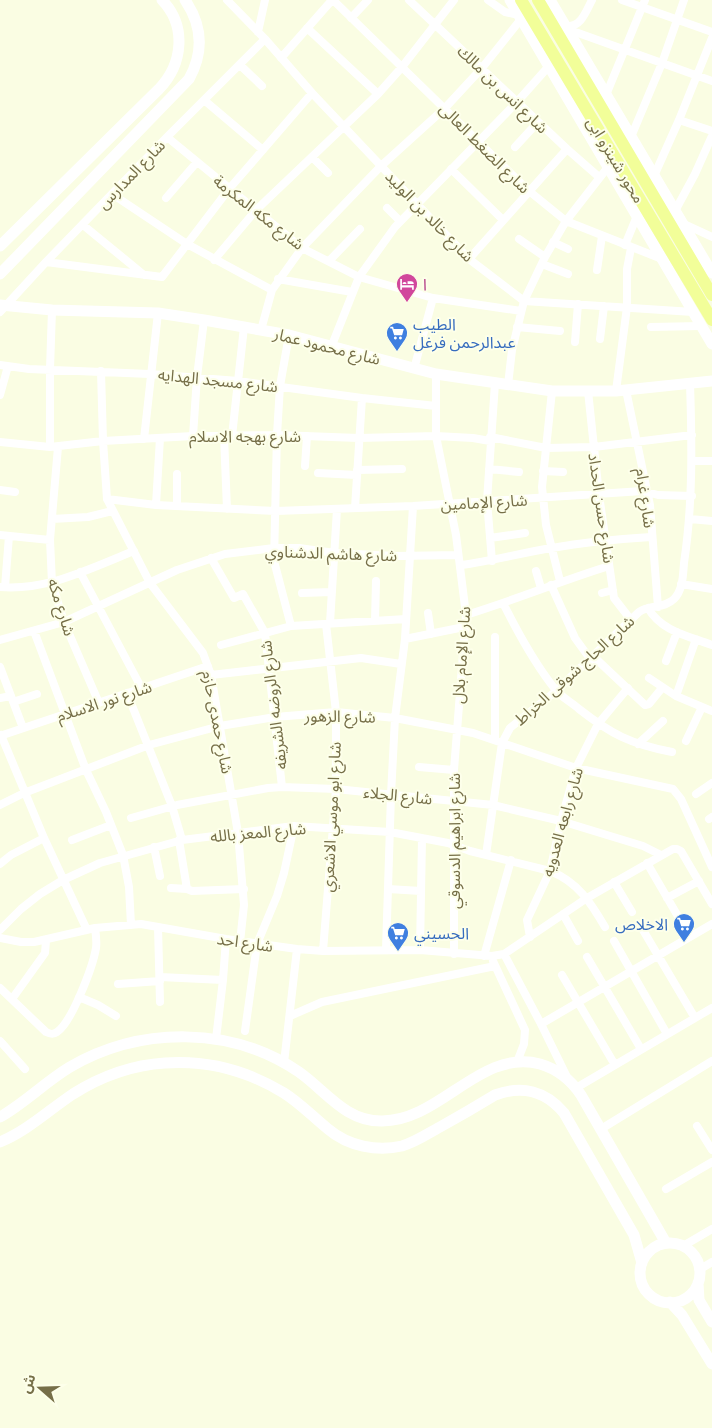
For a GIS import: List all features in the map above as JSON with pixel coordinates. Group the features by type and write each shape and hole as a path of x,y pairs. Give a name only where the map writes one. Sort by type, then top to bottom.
{"main road":[{"name":"محور شينزو ابى","path":"521,0 707,323"},
{"name":"محور شينزو ابى","path":"538,0 712,295"}],"street":[{"path":"0,246 170,76 179,52 179,35 175,19 162,0"},
{"path":"0,274 189,79 197,62 200,43 198,25 185,0"},
{"name":"شارع خالد بن الوليد","path":"227,0 312,93 469,258 524,301"},
{"path":"258,32 265,0"},
{"path":"281,58 332,0"},
{"name":"شارع الضغط العالى","path":"332,0 529,191 566,221 662,259"},
{"path":"351,18 368,0"},
{"name":"شارع انس بن مالك","path":"409,0 599,177"},
{"path":"214,260 256,210 378,94 436,25 454,0"},
{"path":"488,0 505,12 520,17"},
{"path":"510,0 693,312 707,323 712,344"},
{"path":"550,0 712,273"},
{"path":"566,28 578,24 592,0"},
{"path":"622,0 643,4 677,20 712,32"},
{"path":"631,137 662,63 684,0"},
{"path":"606,95 643,4"},
{"path":"528,31 536,36 548,34 556,26 558,14"},
{"path":"261,330 272,290 278,279 302,248 381,166 445,108 482,68 520,17"},
{"path":"307,28 378,94"},
{"path":"566,28 712,81"},
{"path":"654,176 698,76 712,38"},
{"name":"شارع المدارس","path":"2,307 167,137 265,40"},
{"path":"556,80 556,67 563,58 571,54 583,57"},
{"path":"240,65 262,86"},
{"path":"332,345 359,276 400,221 517,102 549,66"},
{"path":"46,262 162,277 229,189 312,93"},
{"path":"204,100 263,150"},
{"path":"679,120 712,131"},
{"path":"515,147 538,122"},
{"path":"675,211 695,174 712,136"},
{"name":"شارع مكه المكرمة","path":"167,137 302,248 359,276 433,298 521,311"},
{"path":"469,258 567,149"},
{"path":"312,157 328,173"},
{"path":"166,198 196,162"},
{"path":"508,385 517,327 524,301 553,242 566,221 608,167"},
{"path":"451,169 503,220"},
{"path":"112,194 187,244 272,290"},
{"path":"387,208 400,221"},
{"path":"621,390 628,307 628,246 636,216"},
{"path":"682,223 712,237"},
{"path":"83,225 144,274"},
{"path":"329,261 360,229"},
{"path":"597,270 602,236"},
{"path":"519,239 544,260 568,274"},
{"path":"553,242 568,249"},
{"path":"278,279 352,292"},
{"path":"414,369 433,298"},
{"path":"524,301 693,312"},
{"path":"575,342 578,304"},
{"path":"600,339 604,306"},
{"name":"شارع محمود عمار","path":"2,307 158,313 204,320 288,334 436,374 552,391 621,390 712,381"},
{"name":"شارع مكه","path":"52,310 50,369 54,447 50,540 52,583 64,622 99,703"},
{"path":"144,439 158,313"},
{"path":"194,436 197,377 204,320"},
{"path":"651,327 707,323"},
{"path":"227,510 228,436 238,381 244,327"},
{"path":"517,327 560,331"},
{"path":"288,334 280,386 274,548 275,568 292,626"},
{"path":"0,394 4,366"},
{"name":"شارع مسجد الهدايه","path":"4,366 197,377 436,406"},
{"name":"شارع حمدى حازم","path":"100,371 107,499 150,583 203,653 211,675 238,833 244,889 240,942"},
{"name":"شارع الإمام بلال","path":"436,374 436,436 451,503 466,615 456,729"},
{"path":"492,560 487,501 495,383"},
{"name":"شارع الحاج شوقى الخراط","path":"498,741 510,728 556,691 639,612 648,608 669,604 680,590 692,496 690,383"},
{"name":"شارع غرام","path":"621,390 637,442 648,492 658,607"},
{"path":"552,391 543,472 543,499 551,548 560,581"},
{"name":"شارع حسن الحداد","path":"588,391 599,495 613,590 616,601 631,620"},
{"path":"355,508 362,398"},
{"name":"شارع بهجه الاسلام","path":"0,442 54,447 103,441 194,436 277,435 358,438 436,436 490,439 546,448 594,447 692,435"},
{"path":"305,466 307,436"},
{"path":"156,505 160,438"},
{"path":"692,460 712,462"},
{"path":"318,473 357,473 402,469"},
{"path":"489,469 518,472"},
{"path":"543,472 563,472"},
{"path":"177,474 177,506"},
{"path":"0,490 15,492"},
{"name":"شارع الإمامين","path":"107,499 156,505 276,511 413,506 648,492 658,495 692,496"},
{"path":"386,950 395,718 405,639 413,506"},
{"name":"شارع ابو موسي الاشعري","path":"322,951 336,789 336,712 328,623 332,592 337,509"},
{"path":"52,519 88,516 112,511"},
{"path":"690,519 712,521"},
{"path":"490,538 525,533"},
{"path":"50,540 4,536 2,587 52,583 134,551"},
{"path":"460,565 551,548 605,540 651,536"},
{"name":"شارع هاشم الدشناوي","path":"0,640 64,622 177,570 225,554 274,548 299,548 410,556 458,555"},
{"name":"شارع الروضه الشريفه","path":"211,558 234,598 242,594 265,633 282,787"},
{"path":"466,615 560,581 609,566"},
{"path":"536,571 541,588"},
{"path":"80,572 142,689"},
{"path":"375,621 376,581"},
{"path":"681,584 712,589"},
{"path":"551,585 575,638 592,658 646,705 662,688"},
{"path":"602,593 613,590"},
{"path":"302,593 332,592"},
{"path":"503,603 530,653 556,691 618,737 672,752"},
{"path":"648,608 660,623 677,632 712,645"},
{"path":"428,612 432,634"},
{"path":"221,645 292,626 406,619"},
{"path":"405,639 464,627"},
{"path":"34,631 86,770 123,855 129,887 131,925"},
{"path":"666,662 677,632"},
{"path":"486,854 493,805 498,741 495,637"},
{"path":"676,696 696,639"},
{"path":"211,675 361,658 402,664"},
{"name":"شارع نور الاسلام","path":"1,736 208,666"},
{"path":"0,667 22,728"},
{"path":"649,678 676,696 712,711"},
{"name":"شارع رابعه العدويه","path":"530,937 527,920 550,872 561,821 576,768 598,724 628,688"},
{"path":"127,693 172,806 180,840 187,889"},
{"path":"0,698 12,699 37,694"},
{"path":"686,740 702,707"},
{"name":"شارع الزهور","path":"0,805 24,793 148,745 220,726 275,717 336,712 395,718 456,729 498,741 576,768 673,789 681,799 712,867"},
{"path":"638,744 663,721"},
{"name":"شارع ابراهيم الدسوقي","path":"454,954 453,800 456,729"},
{"path":"1,736 24,793 86,930"},
{"path":"419,767 454,770"},
{"path":"696,794 712,783"},
{"name":"شارع الجلاء","path":"131,818 172,806 282,787 336,789 493,805 561,821 643,846 662,855"},
{"path":"72,840 111,825"},
{"path":"244,1031 257,944 269,919 282,881 294,826"},
{"name":"شارع المعز بالله","path":"0,930 20,909 63,880 100,863 180,840 294,826 390,832 453,845 563,876 588,898 606,927"},
{"path":"0,864 11,855 44,838"},
{"path":"420,950 422,838"},
{"path":"154,847 160,876"},
{"path":"488,956 504,954 588,898 673,849 681,852 712,904"},
{"path":"511,860 488,956 495,966 525,1030 524,1044 517,1062"},
{"path":"647,863 690,937"},
{"path":"667,898 699,881"},
{"path":"614,882 632,912"},
{"path":"171,888 192,891 244,889"},
{"path":"388,889 421,891"},
{"path":"564,914 578,941"},
{"path":"640,924 695,1018"},
{"path":"541,1024 712,924"},
{"name":"شارع احد","path":"0,938 21,942 46,940 95,928 131,925 158,927 226,940 297,949 322,951 420,950 488,956"},
{"path":"158,927 160,1002"},
{"path":"0,988 50,1034 58,1031 69,1017 94,956 95,928"},
{"path":"12,999 45,953 46,940"},
{"path":"216,1039 224,980 226,940"},
{"path":"614,941 667,1034"},
{"path":"284,1063 297,949"},
{"path":"504,954 573,1084 666,1243"},
{"path":"587,957 641,1050"},
{"path":"290,1016 322,1002 495,966"},
{"path":"562,975 615,1065"},
{"path":"118,984 160,979 224,980"},
{"path":"78,997 98,1005 116,1016"},
{"path":"573,1084 615,1065 712,1008"},
{"path":"0,1117 68,1068 110,1049 152,1039 183,1036 216,1039 248,1046 284,1063 310,1080 343,1109 366,1119 385,1121 404,1119 416,1115 494,1067 517,1062 529,1062 546,1066 573,1084"},
{"path":"0,1040 25,1069"},
{"path":"600,1129 712,1061"},
{"path":"0,1142 20,1132 72,1095 100,1079 131,1069 165,1063 183,1062 219,1066 254,1077 286,1094 338,1137 362,1146 375,1148 413,1143 495,1095 510,1090 526,1090 547,1098 564,1113 634,1235 642,1262"},
{"path":"697,1126 712,1150"},
{"path":"666,1189 712,1162"},
{"path":"683,1246 712,1229"},
{"path":"698,1282 694,1290 679,1301 662,1301 648,1293 641,1279 642,1262 649,1252 660,1245 672,1243 683,1246 694,1256 699,1270 698,1282 697,1291 699,1300 712,1322"},
{"path":"699,1270 712,1262"},
{"path":"670,1302 682,1315 712,1364"}],"place":[{"name":"ا","path":"407,303"},
{"name":"الطيب عبدالرحمن فرغل","path":"397,352"},
{"name":"الاخلاص","path":"684,943"},
{"name":"الحسيني","path":"398,952"}]}
